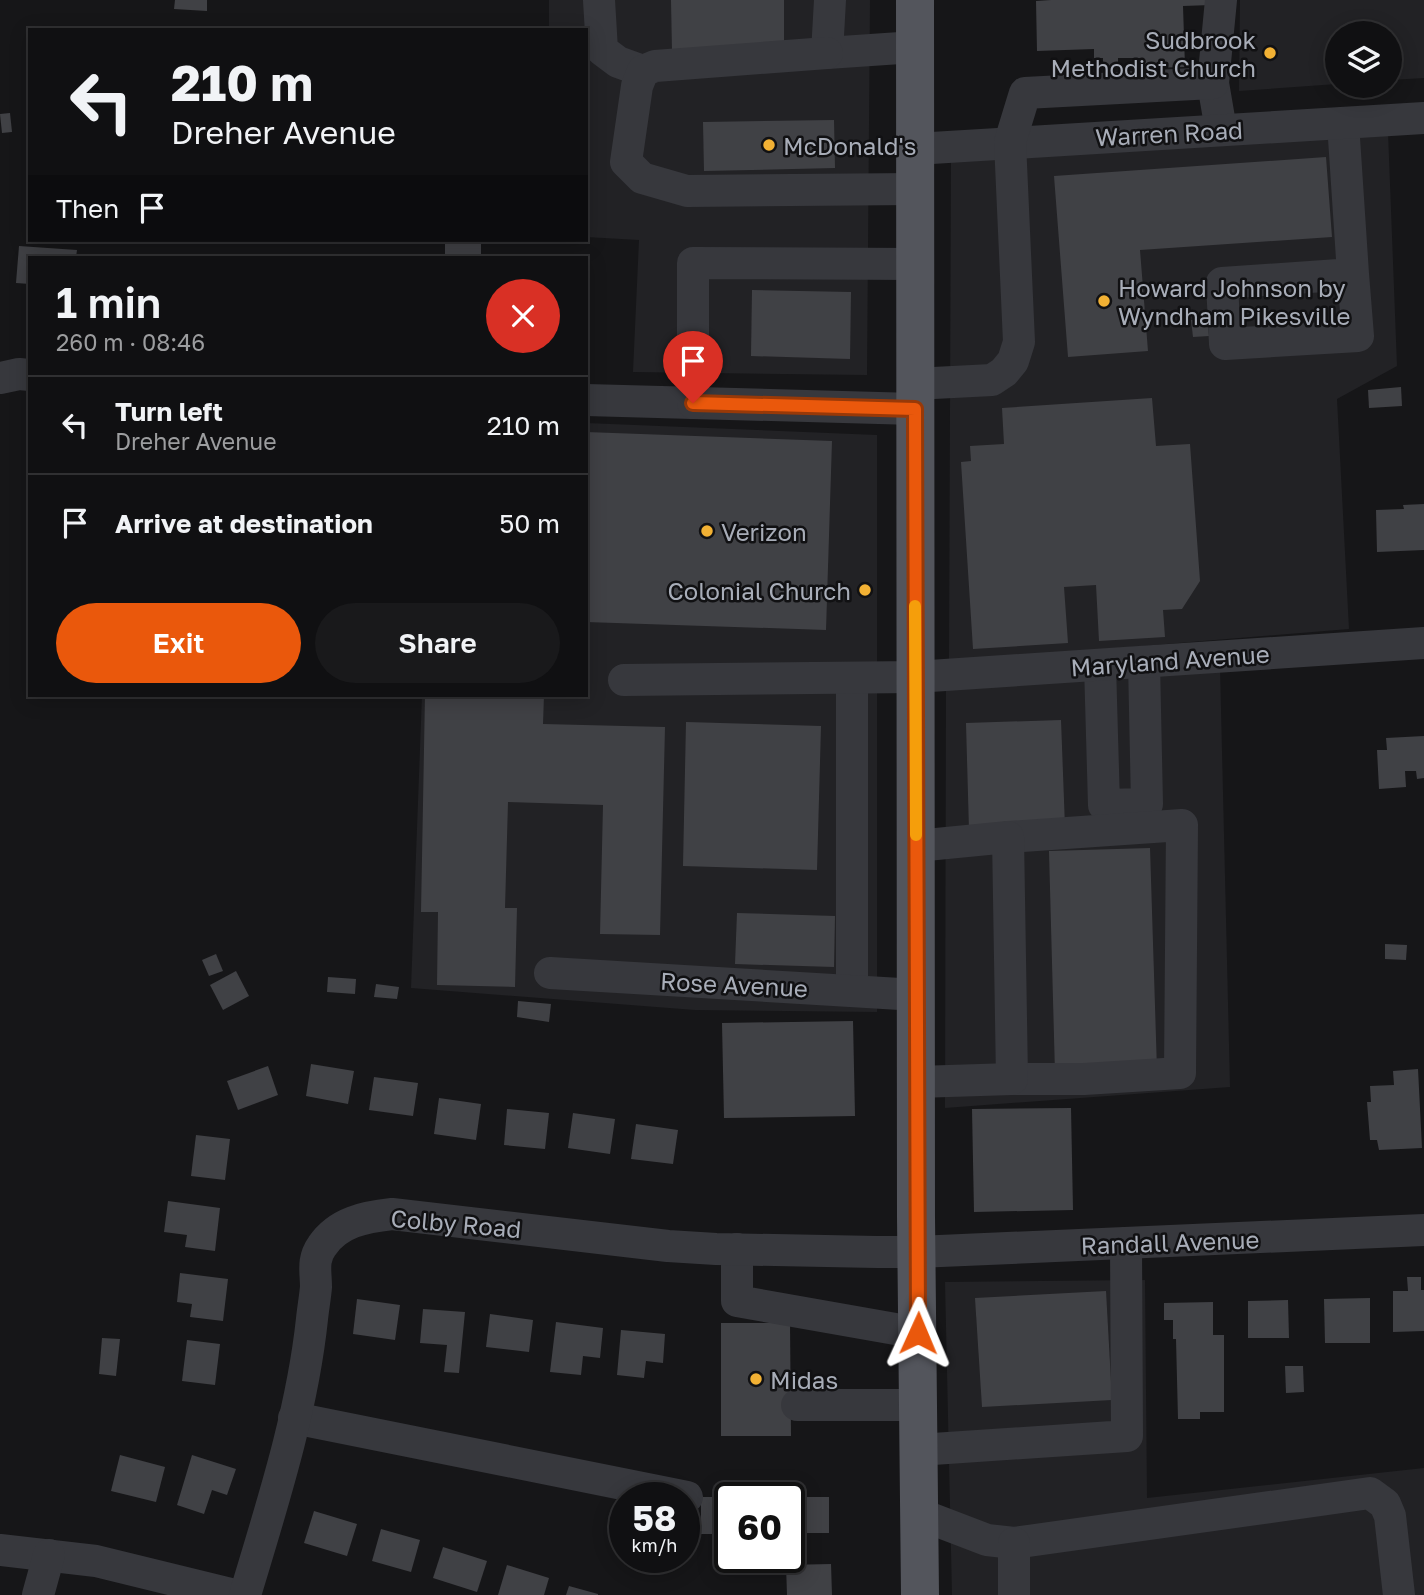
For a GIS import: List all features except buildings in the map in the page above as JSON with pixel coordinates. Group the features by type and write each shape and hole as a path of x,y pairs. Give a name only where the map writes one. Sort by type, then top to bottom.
{"main road":[{"path":"915,0 916,1252 920,1595"}],"street":[{"path":"599,0 602,50 618,62 649,69 915,47"},
{"path":"827,53 830,0"},
{"path":"1221,0 1213,83 1221,130"},
{"path":"649,69 637,86 626,162 642,178 687,191 915,189"},
{"path":"588,400 693,403 915,396 992,380 1004,372 1013,361 1019,342 1010,142 1025,93 1213,83"},
{"name":"Warren Road","path":"915,149 1424,118"},
{"path":"1343,123 1353,274"},
{"path":"693,403 693,263 915,264"},
{"path":"0,378 28,375"},
{"name":"Maryland Avenue","path":"624,680 915,677 1424,643"},
{"path":"1100,665 1104,805 1147,804 1144,662"},
{"path":"852,678 852,991"},
{"path":"916,846 1182,825 1180,1073 1084,1079 917,1082"},
{"path":"1008,837 1012,1079"},
{"name":"Rose Avenue","path":"550,973 917,995"},
{"name":"Colby Road","path":"245,1595 276,1492 294,1419 309,1346 316,1287 314,1266 320,1248 333,1233 349,1223 372,1216 392,1214 668,1246 916,1252"},
{"name":"Randall Avenue","path":"916,1252 1424,1230"},
{"path":"918,1450 1127,1436 1126,1244"},
{"path":"737,1249 737,1301 918,1333"},
{"path":"797,1405 918,1405"},
{"path":"294,1419 611,1482"},
{"path":"919,1514 988,1540 1014,1542 1370,1493 1385,1504 1390,1516 1399,1595"},
{"path":"1014,1542 1014,1595"},
{"path":"0,1550 116,1566 235,1595"},
{"path":"38,1595 49,1555"}],"shaded area":[{"path":"549,0 870,0 867,375 633,372 639,240 588,237 588,28 549,28"},
{"path":"1240,0 1424,0 1424,78 1402,79 1402,21 1325,21 1325,85 1239,91"},
{"path":"1388,132 1397,366 1337,399 1349,629 949,662 951,161"},
{"path":"588,423 877,435 877,1012 695,1010 411,988 422,697 588,697"},
{"path":"1220,667 1230,1087 945,1108 946,690"},
{"path":"1145,1280 1147,1498 1424,1468 1424,1595 952,1595 945,1282"}],"slow traffic":[{"path":"915,606 916,835"}],"place":[{"name":"Sudbrook Methodist Church","path":"1270,53"},
{"name":"McDonald's","path":"769,145"},
{"name":"Howard Johnson by Wyndham Pikesville","path":"1104,301"},
{"name":"Verizon","path":"707,531"},
{"name":"Colonial Church","path":"865,590"},
{"name":"Midas","path":"756,1379"}],"route":[{"path":"693,403 915,409 918,1333"}]}
